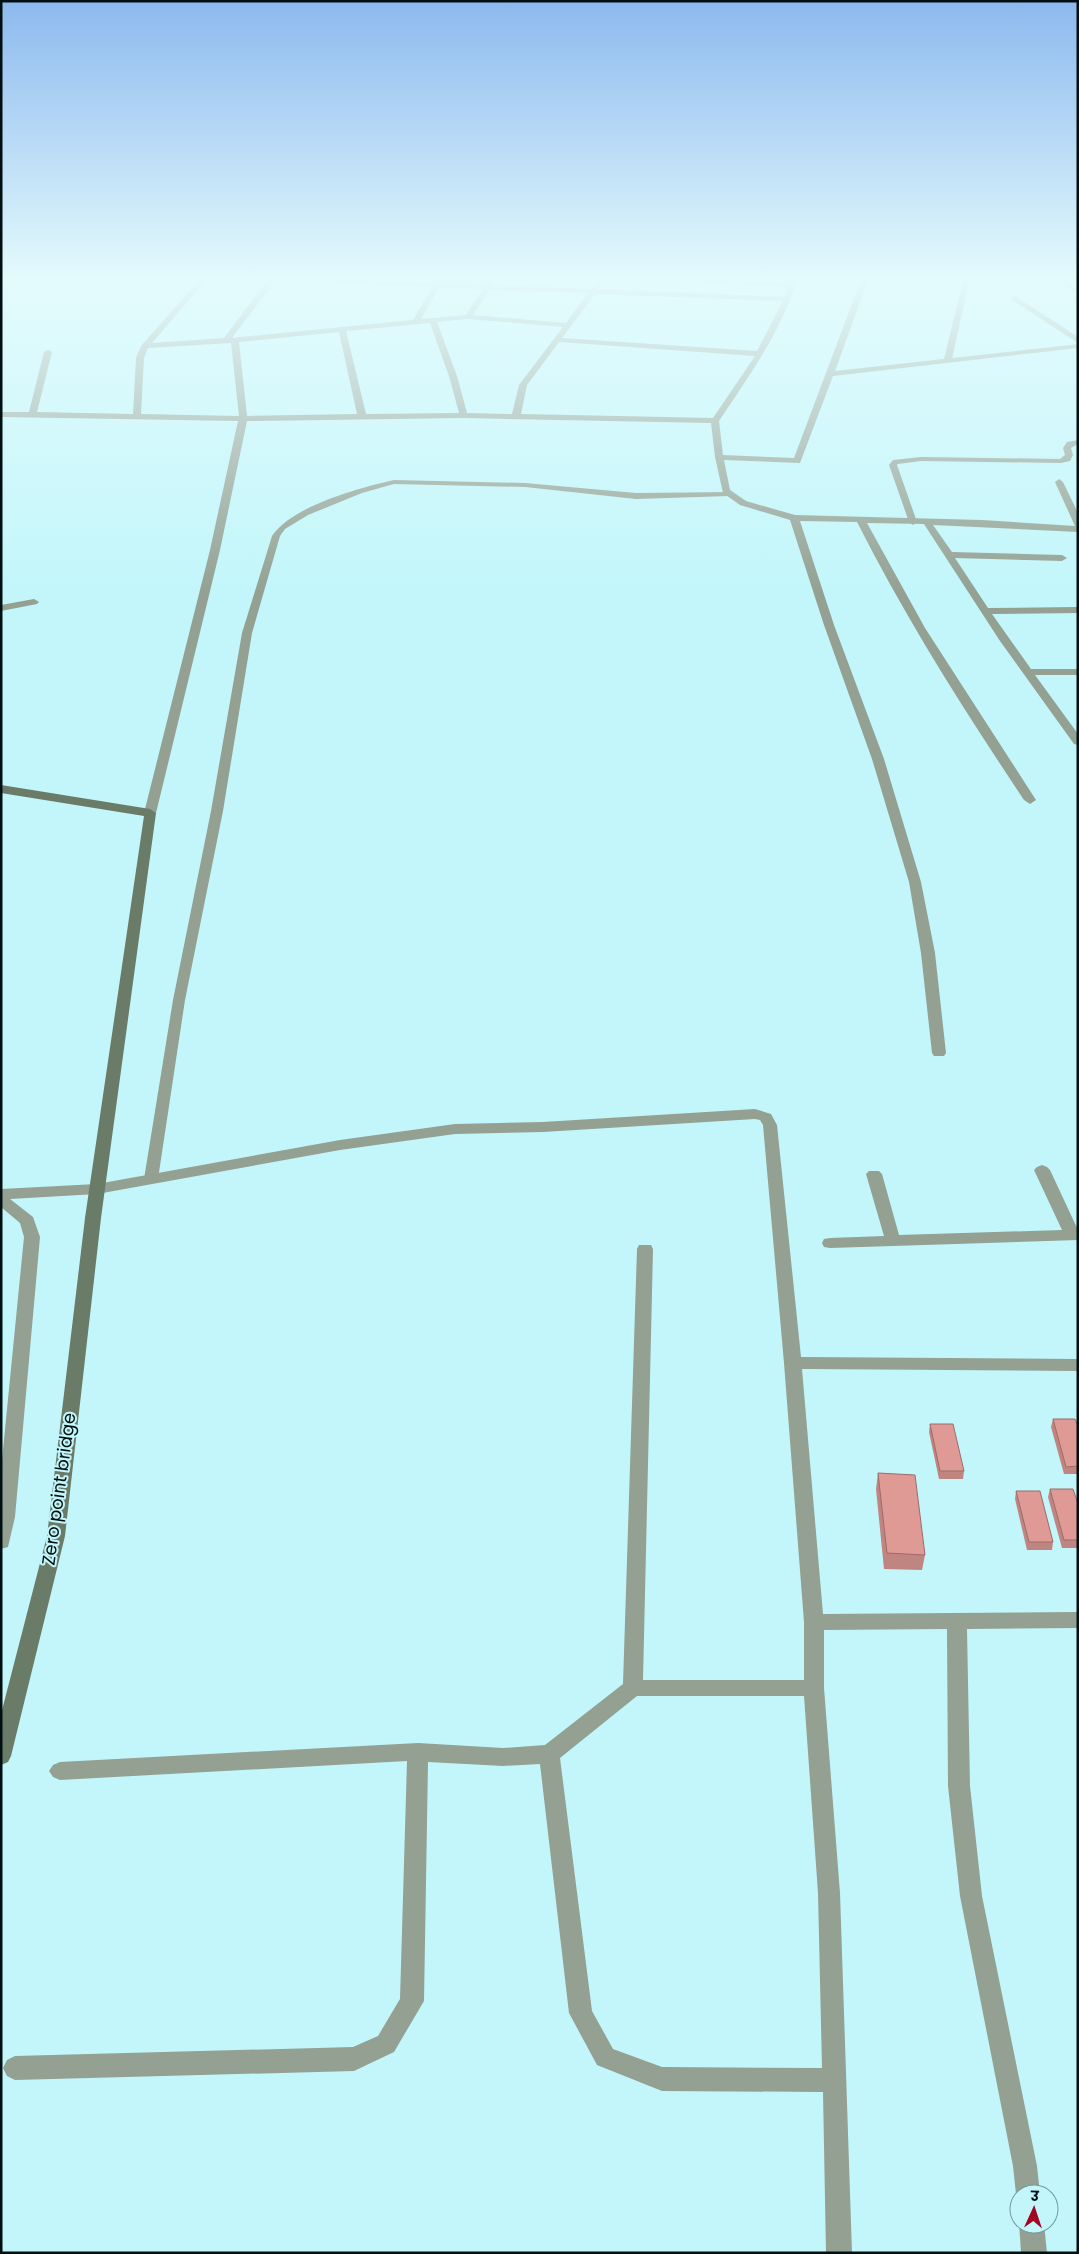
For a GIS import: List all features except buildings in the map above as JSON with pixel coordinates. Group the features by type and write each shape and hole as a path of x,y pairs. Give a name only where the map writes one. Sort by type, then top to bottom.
{"street":[{"path":"32,415 40,382"},
{"path":"137,418 139,382"},
{"path":"1,789 150,812 215,550 244,419 238,382"},
{"path":"354,382 362,416"},
{"path":"455,382 464,415"},
{"path":"516,416 525,382"},
{"path":"741,382 715,421 719,457 726,491 743,503 758,509 794,518 992,523 1078,529"},
{"path":"719,457 798,461 825,382"},
{"path":"1,414 244,419 464,415 715,421"},
{"path":"1059,482 1078,524"},
{"path":"794,518 828,625 878,759 915,882 928,952 939,1053"},
{"path":"861,521 880,560 936,653 986,735 1030,800"},
{"path":"926,522 1027,672 1078,742"},
{"path":"948,555 1062,558"},
{"path":"986,611 1078,610"},
{"path":"1027,672 1078,672"},
{"path":"1062,720 1078,720"},
{"name":"Zero point bridge","path":"1,1756 56,1536 92,1218 150,812"},
{"path":"1,1194 97,1189 340,1145 456,1129 543,1127 754,1114 766,1117 770,1125 793,1364 814,1622 814,1688 829,1893 839,2253"},
{"path":"830,1243 1075,1235 1042,1170"},
{"path":"874,1174 893,1241"},
{"path":"1,1199 27,1221 32,1237 7,1507 1,1542"},
{"path":"633,1688 645,1249"},
{"path":"793,1364 1078,1365"},
{"path":"814,1622 1078,1620"},
{"path":"957,1622 959,1786 971,1896 1026,2166 1027,2184"},
{"path":"60,1772 418,1752 503,1757 549,1754 633,1688 814,1688"},
{"path":"15,2068 354,2059 386,2044 412,2002 418,1752"},
{"path":"549,1754 581,2013 605,2056 662,2079 834,2080"},
{"path":"1032,2234 1034,2253"}],"lane":[{"path":"913,522 893,465 896,462 921,459 1061,461 1067,459 1069,455 1067,448 1070,444 1078,442"},
{"path":"151,1179 180,1000 217,812 247,634 276,536 282,527 305,513 359,491 394,482 525,485 636,496 730,494"},
{"path":"1,608 34,602"}]}
